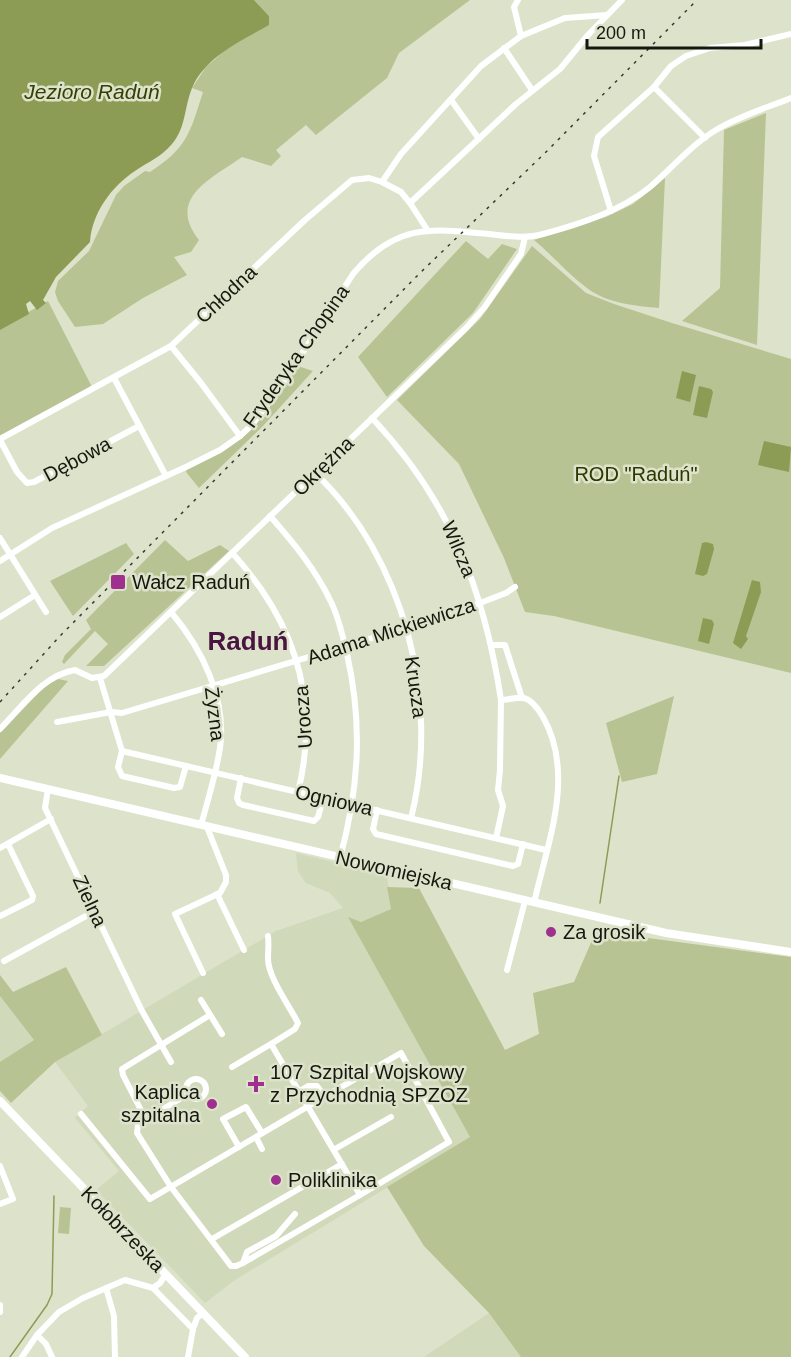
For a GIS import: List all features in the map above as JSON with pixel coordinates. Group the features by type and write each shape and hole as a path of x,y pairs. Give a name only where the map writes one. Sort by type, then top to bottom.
{"main road":[{"name":"Kołobrzeska","path":"0,1101 246,1357"}],"street":[{"path":"518,0 514,8 521,36"},
{"path":"410,203 532,90 560,69 622,0"},
{"path":"428,231 400,192 382,182 401,154 481,66 521,36 565,18 607,15"},
{"path":"611,211 594,156 598,137 654,87 671,66 686,56 710,48 745,45 791,34"},
{"path":"504,48 532,90"},
{"path":"654,87 705,138"},
{"name":"Fryderyka Chopina","path":"0,561 52,528 220,450 240,436 252,425 280,388 354,274 365,260 387,242 406,235 447,230 525,237 544,234 611,211 645,191 705,138 726,124 791,98"},
{"path":"452,100 479,139"},
{"name":"Chłodna","path":"0,440 171,346 346,183 369,178 382,182"},
{"name":"Okrężna","path":"100,678 479,314 521,254 525,237"},
{"path":"171,346 240,436"},
{"path":"114,378 166,476"},
{"name":"Wilcza","path":"372,418 405,457 437,503 464,558 480,603 491,645 501,700 498,790 503,806 496,838"},
{"name":"Dębowa","path":"0,440 17,472 27,483 34,482 139,426"},
{"name":"Krucza","path":"315,473 351,513 362,530 384,571 406,628 419,684 422,733 420,768 411,819"},
{"path":"270,516 324,587 332,603 352,675 358,725 358,752 352,805 340,858"},
{"path":"0,538 46,612"},
{"name":"Urocza","path":"232,553 279,616 297,661 304,698 306,728 306,752 298,792"},
{"name":"Adama Mickiewicza","path":"57,723 111,712 122,713 214,686 406,628 480,603 515,587"},
{"path":"0,617 35,595"},
{"name":"Żyzna","path":"171,612 198,651 214,686 221,732 204,826"},
{"path":"491,645 505,645 522,698"},
{"path":"0,729 55,675 75,670 92,678 100,678 122,751 118,767 122,776 174,788 180,787 186,766"},
{"path":"501,700 522,698 531,701 544,719 556,754 558,794 546,850 507,970"},
{"name":"Ogniowa","path":"122,751 546,850"},
{"name":"Nowomiejska","path":"0,778 666,933 791,952"},
{"path":"241,778 237,798 239,804 314,821 318,817 323,799"},
{"name":"Zielna","path":"48,789 45,808 142,1011 171,1062"},
{"path":"377,810 373,829 376,834 513,866 518,864 523,844"},
{"path":"0,848 51,819"},
{"path":"203,973 175,914 220,893 226,882 226,874 204,826"},
{"path":"0,916 32,900 33,896 8,844"},
{"path":"217,894 244,950"},
{"path":"4,961 95,911"},
{"path":"232,1067 295,1029 298,1023 270,972 267,959 270,948 268,936"},
{"path":"201,1000 222,1034"},
{"path":"146,1120 122,1072 125,1066 210,1015"},
{"path":"271,1044 335,1149 360,1195"},
{"path":"81,1114 150,1199 171,1187 336,1090 401,1053 449,1142 243,1263 231,1266 171,1187 136,1132 138,1124 188,1094"},
{"path":"300,1091 308,1086 317,1086 326,1096"},
{"path":"336,1090 361,1098"},
{"path":"239,1147 223,1119 246,1107 259,1135 262,1149"},
{"path":"335,1149 391,1117"},
{"path":"212,1239 342,1164"},
{"path":"0,1166 13,1199 0,1204"},
{"path":"243,1263 247,1252 276,1236 295,1214"},
{"path":"153,1288 166,1274"},
{"path":"22,1357 37,1335 59,1312 83,1298 125,1280 153,1288 193,1329"},
{"path":"106,1288 114,1316 115,1357"},
{"path":"0,1305 0,1312"},
{"path":"188,1357 193,1329 197,1318 203,1312"},
{"path":"37,1335 46,1344 52,1357"}],"shaded area":[{"name":"107 Szpital Wojskowy z Przychodnią SPZOZ","path":"296,853 387,875 391,909 361,922 349,918 470,1137 235,1280 205,1303 96,1190 119,1171 75,1118 88,1106 55,1062 276,931 343,908 330,893 306,883 298,872"},
{"path":"0,996 34,1040 0,1062"},
{"path":"489,1313 521,1357 424,1357"}],"green space":[{"path":"254,0 470,0 399,53 387,78 316,135 306,125 276,150 281,156 271,166 242,157 196,191 187,212 190,225 199,240 191,252 174,257 187,275 143,298 103,324 75,327 58,301 55,292 58,281 89,251 116,195 124,186 145,171 150,172 180,147 190,129 203,92 192,88 206,67 230,46 269,25 269,16"},
{"path":"766,113 757,345 682,321 720,288 724,130"},
{"path":"665,178 659,308 622,303 595,293 573,277 534,240 606,217 633,204"},
{"path":"466,241 488,259 502,244 517,249 473,313 387,397 358,357"},
{"name":"ROD \"Raduń\"","path":"532,246 586,293 672,323 791,359 791,673 554,616 525,612 504,558 459,464 397,400 480,319"},
{"path":"48,301 93,389 0,439 0,328"},
{"path":"295,365 313,371 263,426 199,488 186,472 188,466 240,436"},
{"path":"165,540 188,561 220,545 229,551 104,666 86,666 108,644 95,631 64,664 62,662 65,655 91,629 86,620"},
{"path":"126,543 134,554 73,616 50,581"},
{"path":"53,678 68,681 0,759 0,733"},
{"path":"674,696 657,774 622,782 606,723"},
{"path":"387,887 419,888 505,1050 539,1034 533,993 574,982 596,931 791,957 791,1357 521,1357 489,1313 424,1246 387,1187 470,1137 348,917 361,922 391,909"},
{"path":"66,967 102,1035 55,1062 11,1103 0,1091 0,1062 34,1040 0,996 0,975 13,992"},
{"path":"60,1207 71,1208 69,1234 58,1233"}],"water":[{"name":"Jezioro Raduń","path":"0,0 254,0 269,16 269,25 225,51 206,67 189,95 177,138 159,156 126,177 111,193 94,221 90,242 56,277 43,300 46,303 37,310 30,301 26,304 29,314 0,330"},
{"path":"682,371 696,375 690,402 676,398"},
{"path":"699,386 711,389 713,392 707,418 693,415"},
{"path":"764,441 791,447 789,472 758,465"},
{"path":"702,543 713,544 714,549 707,574 703,576 695,574"},
{"path":"752,580 760,582 761,592 746,636 748,639 741,649 733,643"},
{"path":"703,618 712,620 714,624 709,644 698,641"}],"waterway":[{"path":"600,903 619,776"},
{"path":"10,1357 47,1305 52,1294 54,1196"}],"railway":[{"path":"0,702 60,636 421,272 545,153 697,0"}],"place":[{"name":"Wałcz Raduń","path":"118,582"},
{"name":"Za grosik","path":"551,932"},
{"name":"107 Szpital Wojskowy z Przychodnią SPZOZ","path":"256,1084"},
{"name":"Kaplica szpitalna","path":"212,1104"},
{"name":"Poliklinika","path":"276,1180"}],"district":[{"name":"Raduń","path":"248,641"}]}
